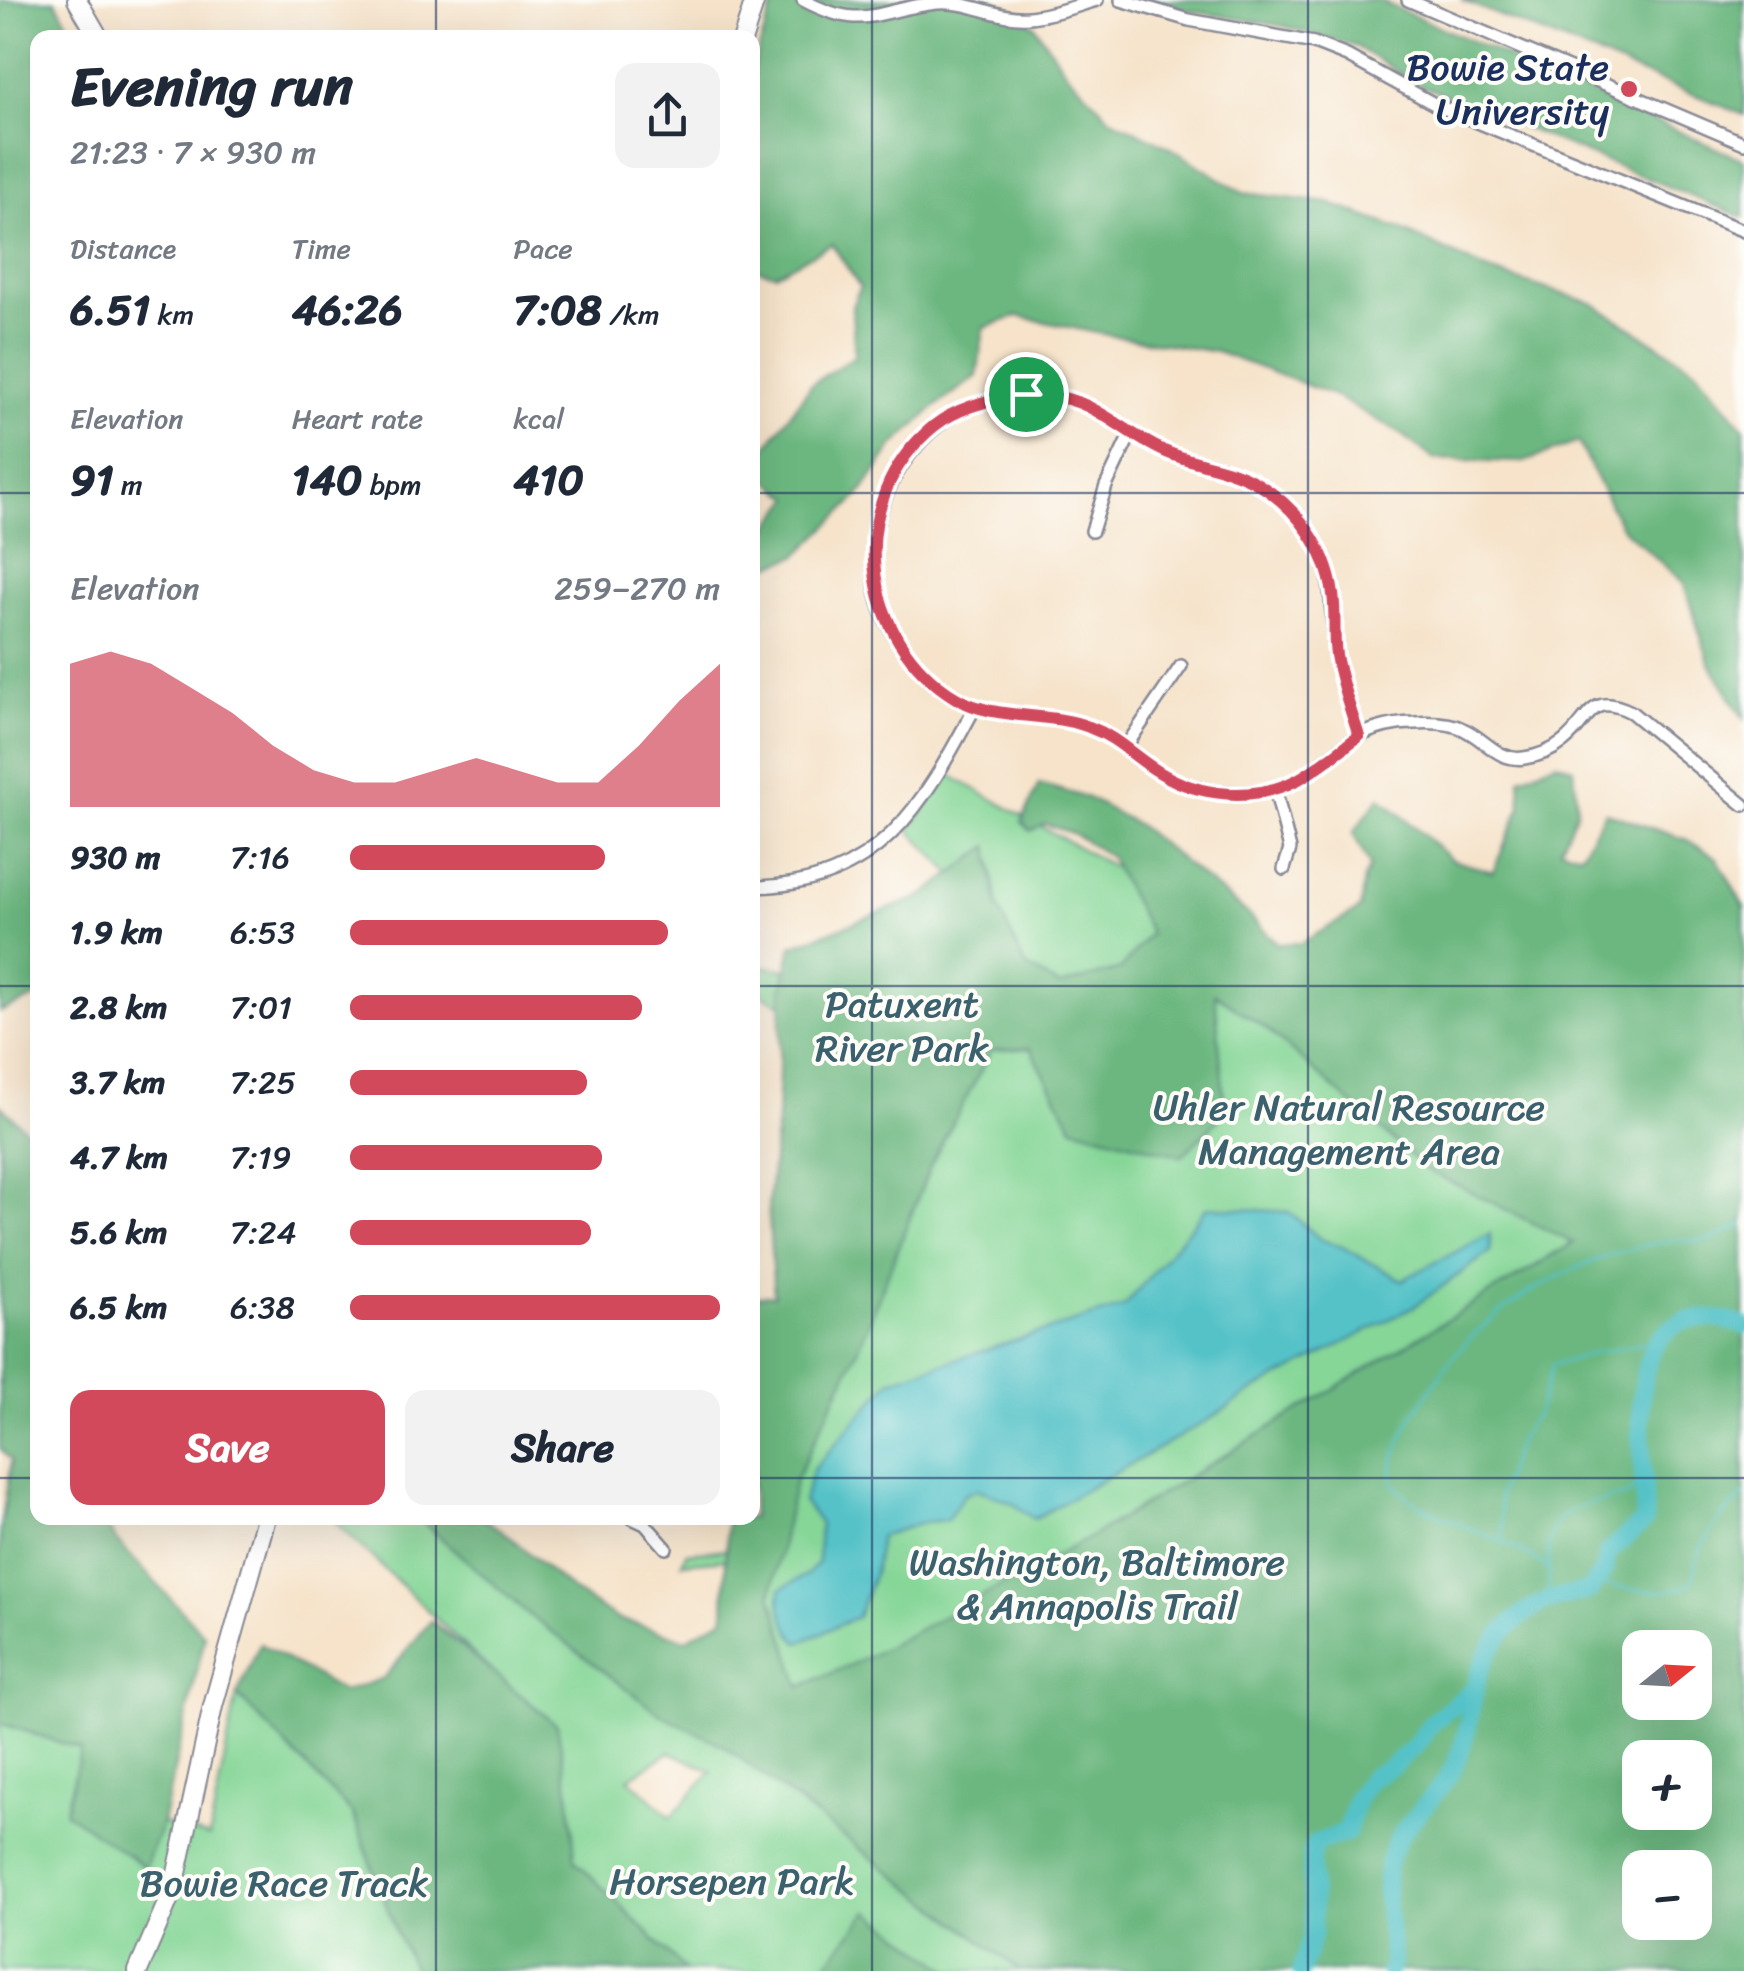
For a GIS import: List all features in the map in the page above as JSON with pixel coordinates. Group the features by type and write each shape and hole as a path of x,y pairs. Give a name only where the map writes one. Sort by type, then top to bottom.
{"street":[{"path":"77,0 94,30"},
{"path":"746,30 755,0"},
{"path":"802,0 826,12 858,19 938,3 1029,18 1098,0"},
{"path":"1120,0 1189,20 1314,43 1347,56 1436,105 1744,231"},
{"path":"1408,0 1744,143"},
{"path":"1359,736 1337,660 1330,578 1320,551 1282,502 1256,483 1221,467 1166,452 1095,407 1060,396 1026,394 997,398 933,426 885,491 873,564 880,606 928,675 974,707 1068,720 1101,731 1168,778 1200,790 1218,794 1275,790 1310,772 1359,736 1409,723 1452,725 1478,737 1499,754 1516,759 1538,755 1562,744 1601,704 1619,706 1643,721 1744,805"},
{"path":"1092,532 1106,486 1132,433"},
{"path":"1126,746 1180,666"},
{"path":"760,886 792,884 830,874 864,858 884,842 909,818 923,797 974,707"},
{"path":"1275,790 1290,849 1284,869"},
{"path":"138,1971 174,1887 220,1682 264,1525"},
{"path":"646,1525 666,1548"}],"green space":[{"path":"0,0 55,0 72,30 30,30 30,1000 0,1012"},
{"path":"775,0 995,0 1034,25 1063,68 1110,118 1171,148 1243,193 1329,203 1400,229 1489,271 1592,303 1696,369 1744,428 1744,719 1710,664 1683,582 1621,527 1578,442 1524,462 1434,459 1398,432 1331,394 1217,352 1017,316 984,328 977,376 935,407 894,445 860,495 797,556 760,569 760,539 791,498 760,474 760,451 812,384 855,356 852,307 860,287 832,244 775,274 760,270 760,45"},
{"path":"1142,0 1378,0 1744,160 1744,218 1415,83 1357,47 1283,26"},
{"path":"1461,0 1744,0 1744,115"},
{"name":"Patuxent River Park","path":"1556,762 1574,768 1577,811 1560,848 1581,854 1605,812 1687,840 1717,858 1744,907 1744,1971 1021,1971 724,1746 660,1714 528,1614 426,1525 493,1525 574,1592 618,1619 686,1639 724,1618 727,1525 760,1525 760,1296 774,1295 768,1206 777,1120 782,989 792,946 921,897 989,846 998,907 1025,965 1059,986 1121,969 1150,933 1109,856 1072,833 1045,824 1031,831 1022,822 1039,784 1088,798 1138,825 1245,912 1278,944 1301,943 1360,909 1370,866 1353,833 1380,797 1452,860 1493,872 1521,806 1520,778","holes":["1215,994 1268,1030 1427,1170 1573,1243 1089,1538 864,1659 800,1687 771,1595 795,1481 858,1350 931,1164 991,1051 1030,1048 1073,1127 1182,1156 1225,1113"]},
{"name":"Washington, Baltimore & Annapolis Trail","path":"950,775 1129,876 1191,940 1744,979 1248,1971 455,1971 539,1717 338,1525 439,1525 573,1620 724,1652 751,1557 682,1563 686,1553 751,1547 752,1525 760,1525 760,1470 833,1029 760,993 760,966 834,977 980,902 909,830","holes":["670,1752 712,1771 671,1817 629,1778"]},
{"path":"0,1105 30,1133 30,1525 106,1525 205,1636 162,1823 145,1867 65,1812 81,1749 0,1723 0,1534 11,1461 0,1448"},
{"path":"431,1621 557,1725 570,1799 575,1860 686,1971 415,1971 397,1934 353,1814 237,1695 260,1644 343,1692 384,1678"},
{"name":"Bowie Race Track","path":"237,1695 353,1814 397,1934 415,1971 0,1971 0,1723 81,1749 145,1866 162,1823 209,1837"},
{"path":"869,1911 951,1971 821,1971"}],"water":[{"path":"1207,1207 1289,1212 1320,1239 1402,1280 1490,1234 1490,1252 1415,1306 1258,1388 1034,1519 1013,1503 977,1489 963,1496 947,1520 880,1536 874,1574 857,1617 799,1643 784,1618 780,1596 781,1589 808,1574 818,1562 820,1524 803,1501 813,1470 891,1380 1125,1306"}],"waterway":[{"path":"1551,1572 1535,1559 1404,1495 1392,1475 1399,1444 1410,1422 1449,1362 1471,1338 1530,1292 1574,1269 1620,1252 1672,1241 1706,1241 1744,1225"},
{"path":"1389,1971 1392,1964 1386,1882 1392,1851 1456,1762 1479,1674 1491,1648 1533,1608 1590,1591 1605,1568 1608,1552 1644,1522 1641,1410 1650,1355 1663,1335 1683,1322 1714,1319 1744,1326"},
{"path":"1503,1539 1499,1494 1519,1440 1539,1410 1552,1365 1657,1341"},
{"path":"1546,1601 1550,1537 1556,1524 1576,1508 1630,1494 1645,1465"},
{"path":"1598,1583 1658,1591 1691,1583 1700,1549 1722,1516 1744,1495"},
{"path":"1301,1971 1313,1932 1311,1855 1315,1843 1346,1833 1358,1795 1370,1778 1391,1767 1416,1745 1432,1722 1475,1689"}],"place":[{"name":"Bowie State University","path":"1629,89"}],"route":[{"path":"1026,394 1060,396 1095,407 1166,452 1221,467 1256,483 1293,512 1314,538 1326,564 1333,594 1337,660 1359,736 1298,780 1275,790 1218,794 1168,778 1116,739 1088,726 1051,716 974,707 928,675 888,624 878,597 873,564 885,491 933,426 986,401 1026,394"}],"park label":[{"name":"Uhler Natural Resource Management Area","path":"1349,1129"},
{"name":"Horsepen Park","path":"732,1881"}]}
